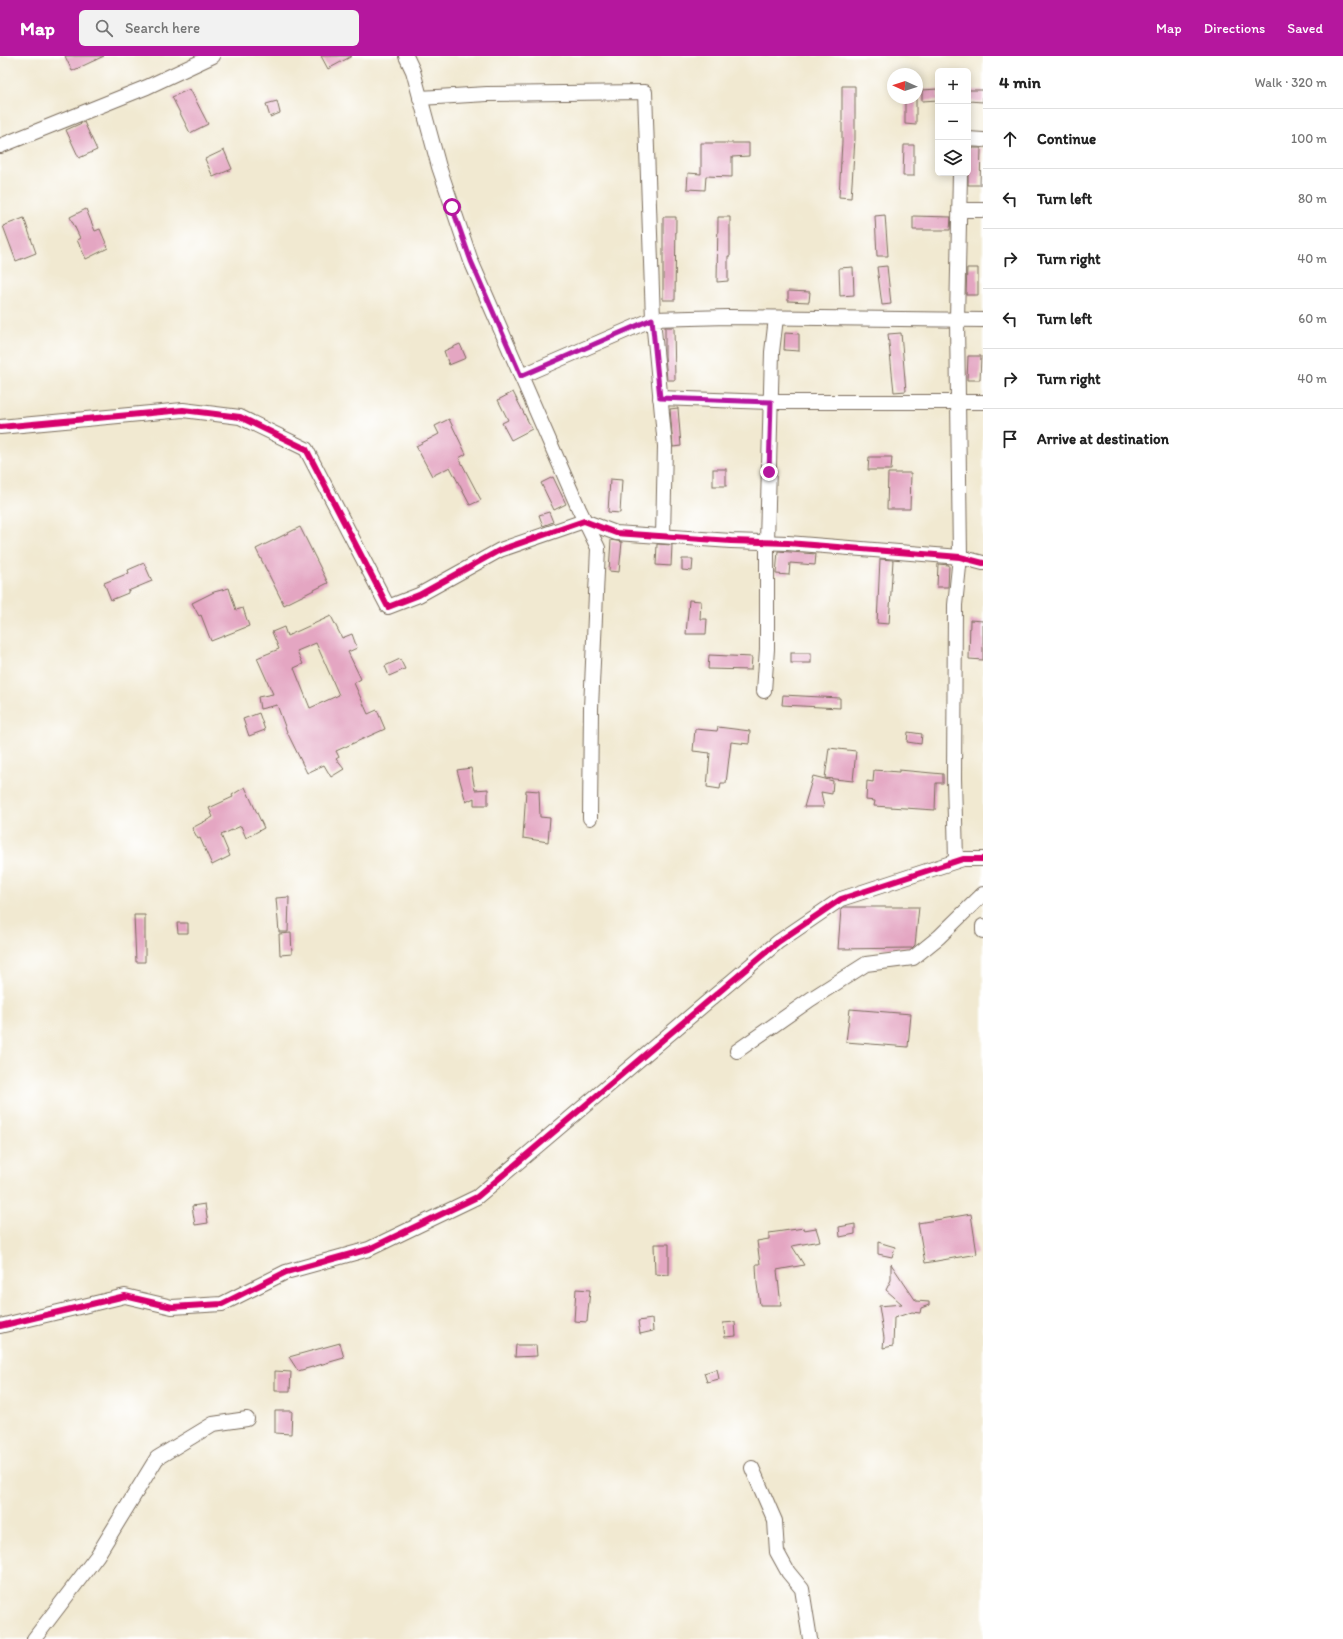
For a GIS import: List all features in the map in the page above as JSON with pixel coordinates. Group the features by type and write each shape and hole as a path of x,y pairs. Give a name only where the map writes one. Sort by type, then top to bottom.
{"street":[{"path":"0,146 148,87 213,56"},
{"path":"406,56 413,71 439,167 471,261 584,521 598,548 591,708 590,818"},
{"path":"420,98 486,94 645,92 652,319 665,446 663,536"},
{"path":"971,139 983,140"},
{"path":"956,861 954,778 955,605 960,557 957,320 960,176"},
{"path":"960,210 983,210"},
{"path":"521,376 652,319 728,317 983,320"},
{"path":"764,691 772,352 776,318"},
{"path":"660,398 771,402 983,402"},
{"path":"0,427 183,410 240,417 306,449 388,607 419,595 500,550 584,521 616,533 767,542 960,557 983,563"},
{"path":"0,1326 125,1296 172,1307 222,1304 286,1272 370,1249 477,1197 778,942 841,899 963,859 983,859"},
{"path":"737,1051 811,999 866,964 913,958 939,937 983,894"},
{"path":"983,926 983,931"},
{"path":"34,1639 97,1556 157,1458 213,1424 247,1419"},
{"path":"752,1468 774,1521 777,1552 788,1572 802,1589 810,1639"}],"building":[{"path":"65,56 104,56 72,71"},
{"path":"321,56 352,56 328,69"},
{"path":"842,86 855,86 855,139 851,198 839,197 842,142"},
{"path":"190,89 208,124 190,133 172,97"},
{"path":"935,89 935,100 923,101 923,90"},
{"path":"971,90 983,90 983,102 971,101"},
{"path":"277,101 280,113 270,117 266,104"},
{"path":"905,104 916,104 916,125 905,124"},
{"path":"84,122 97,150 79,158 66,130"},
{"path":"701,143 749,143 749,156 732,157 732,177 706,176 705,190 687,189 688,173 701,174"},
{"path":"904,145 914,145 914,176 903,176"},
{"path":"971,148 981,148 980,185 968,185 968,176 971,176"},
{"path":"224,150 232,169 213,177 205,159"},
{"path":"86,209 95,231 100,229 108,248 86,259 77,240 80,238 70,217"},
{"path":"885,215 888,256 877,256 875,216"},
{"path":"913,216 951,217 950,230 913,230"},
{"path":"663,217 676,217 675,300 663,300"},
{"path":"718,217 730,217 730,256 728,256 728,281 717,282"},
{"path":"24,218 36,253 16,261 3,226"},
{"path":"887,266 891,304 882,305 877,267"},
{"path":"853,267 854,295 840,296 839,268"},
{"path":"967,268 978,268 978,295 966,295"},
{"path":"788,291 810,292 809,302 788,301"},
{"path":"665,327 674,327 675,380 667,380"},
{"path":"785,333 799,334 799,351 784,350"},
{"path":"901,333 906,391 894,392 888,334"},
{"path":"460,344 466,358 449,365 444,351"},
{"path":"968,356 981,356 980,380 967,380"},
{"path":"513,392 532,429 511,440 502,423 508,420 498,400"},
{"path":"678,408 681,446 673,447 670,409"},
{"path":"449,419 466,454 459,458 481,500 470,505 450,467 432,476 416,446 439,434 435,426"},
{"path":"869,457 892,457 891,470 868,470"},
{"path":"713,469 726,469 726,486 713,486"},
{"path":"888,473 911,473 910,509 887,509"},
{"path":"553,477 566,504 554,510 541,483"},
{"path":"610,479 622,480 620,513 608,512"},
{"path":"549,512 553,522 543,526 539,515"},
{"path":"300,527 328,583 284,605 256,549"},
{"path":"611,540 622,542 619,572 609,571"},
{"path":"657,544 672,545 671,566 656,565"},
{"path":"778,551 816,554 815,565 790,563 789,575 776,574"},
{"path":"682,559 693,559 692,571 682,570"},
{"path":"880,559 893,560 889,624 877,623"},
{"path":"144,563 152,581 111,600 104,583 129,573 128,570"},
{"path":"938,564 949,565 948,587 937,587"},
{"path":"229,588 236,610 243,608 249,626 211,641 201,615 199,616 192,603 214,592"},
{"path":"689,600 701,601 700,619 707,619 706,634 686,634"},
{"path":"331,616 342,638 352,634 357,648 348,652 361,679 354,683 368,714 377,710 385,729 336,751 339,757 336,759 344,769 331,777 324,765 307,773 287,732 277,705 260,709 258,697 273,694 257,658 279,649 272,632 284,627 287,636","holes":["316,643 339,695 310,708 294,668 303,664 297,651"]},
{"path":"970,620 983,621 983,660 969,659"},
{"path":"791,653 811,653 811,663 791,663"},
{"path":"709,655 752,657 751,670 708,669"},
{"path":"400,659 405,669 389,676 385,666"},
{"path":"783,695 840,698 840,708 782,705"},
{"path":"259,713 265,730 249,736 243,719"},
{"path":"718,727 750,731 749,744 731,742 726,783 721,783 720,789 707,787 710,753 693,751 695,729 717,731"},
{"path":"908,732 922,734 921,744 907,742"},
{"path":"829,748 856,751 853,781 825,778"},
{"path":"471,768 475,790 488,789 488,805 474,805 474,798 466,802 457,770"},
{"path":"874,770 899,772 899,770 943,774 943,783 936,783 935,810 874,806 875,801 866,800 867,781 873,782"},
{"path":"813,776 833,781 832,794 821,792 824,807 804,807"},
{"path":"245,787 264,828 246,838 241,826 221,835 230,856 212,865 200,838 198,839 192,828 213,817 209,808 233,797 232,795"},
{"path":"526,790 539,791 540,817 550,818 548,842 523,838"},
{"path":"289,897 288,932 279,932 276,898"},
{"path":"844,907 919,907 915,945 912,948 838,949 841,909"},
{"path":"134,915 145,915 145,962 136,962"},
{"path":"177,923 188,923 188,933 178,933"},
{"path":"291,933 292,954 280,955 279,934"},
{"path":"850,1009 911,1014 908,1047 846,1042"},
{"path":"205,1204 208,1223 195,1225 192,1206"},
{"path":"971,1214 977,1254 925,1263 918,1223"},
{"path":"855,1224 855,1234 840,1237 839,1227"},
{"path":"804,1228 804,1230 816,1228 820,1241 792,1246 804,1265 777,1270 781,1305 760,1305 756,1264 760,1264 757,1241 769,1239 769,1233"},
{"path":"878,1242 895,1247 892,1257 878,1254"},
{"path":"654,1244 669,1244 669,1275 655,1274"},
{"path":"891,1264 916,1301 929,1302 929,1305 921,1308 920,1313 912,1312 894,1318 893,1346 883,1348 884,1338 879,1306 902,1304 886,1290 891,1280"},
{"path":"576,1289 590,1290 587,1322 574,1321"},
{"path":"652,1319 653,1331 640,1334 638,1321"},
{"path":"735,1322 736,1336 725,1337 723,1323"},
{"path":"340,1343 344,1358 298,1371 289,1357"},
{"path":"516,1345 536,1345 537,1356 515,1357"},
{"path":"717,1369 719,1379 707,1382 704,1373"},
{"path":"275,1371 291,1372 290,1391 275,1391"},
{"path":"275,1411 292,1411 291,1434 275,1433"}],"cycle path":[{"path":"0,427 183,410 240,417 306,449 388,607 419,595 500,550 584,521 616,533 731,541 788,543 960,557 983,563"},
{"path":"0,1326 125,1296 172,1307 222,1304 286,1272 369,1249 477,1197 778,942 841,899 963,859 983,859"}],"route":[{"path":"452,207 471,261 521,376 652,319 660,398 771,402 769,472"}]}
